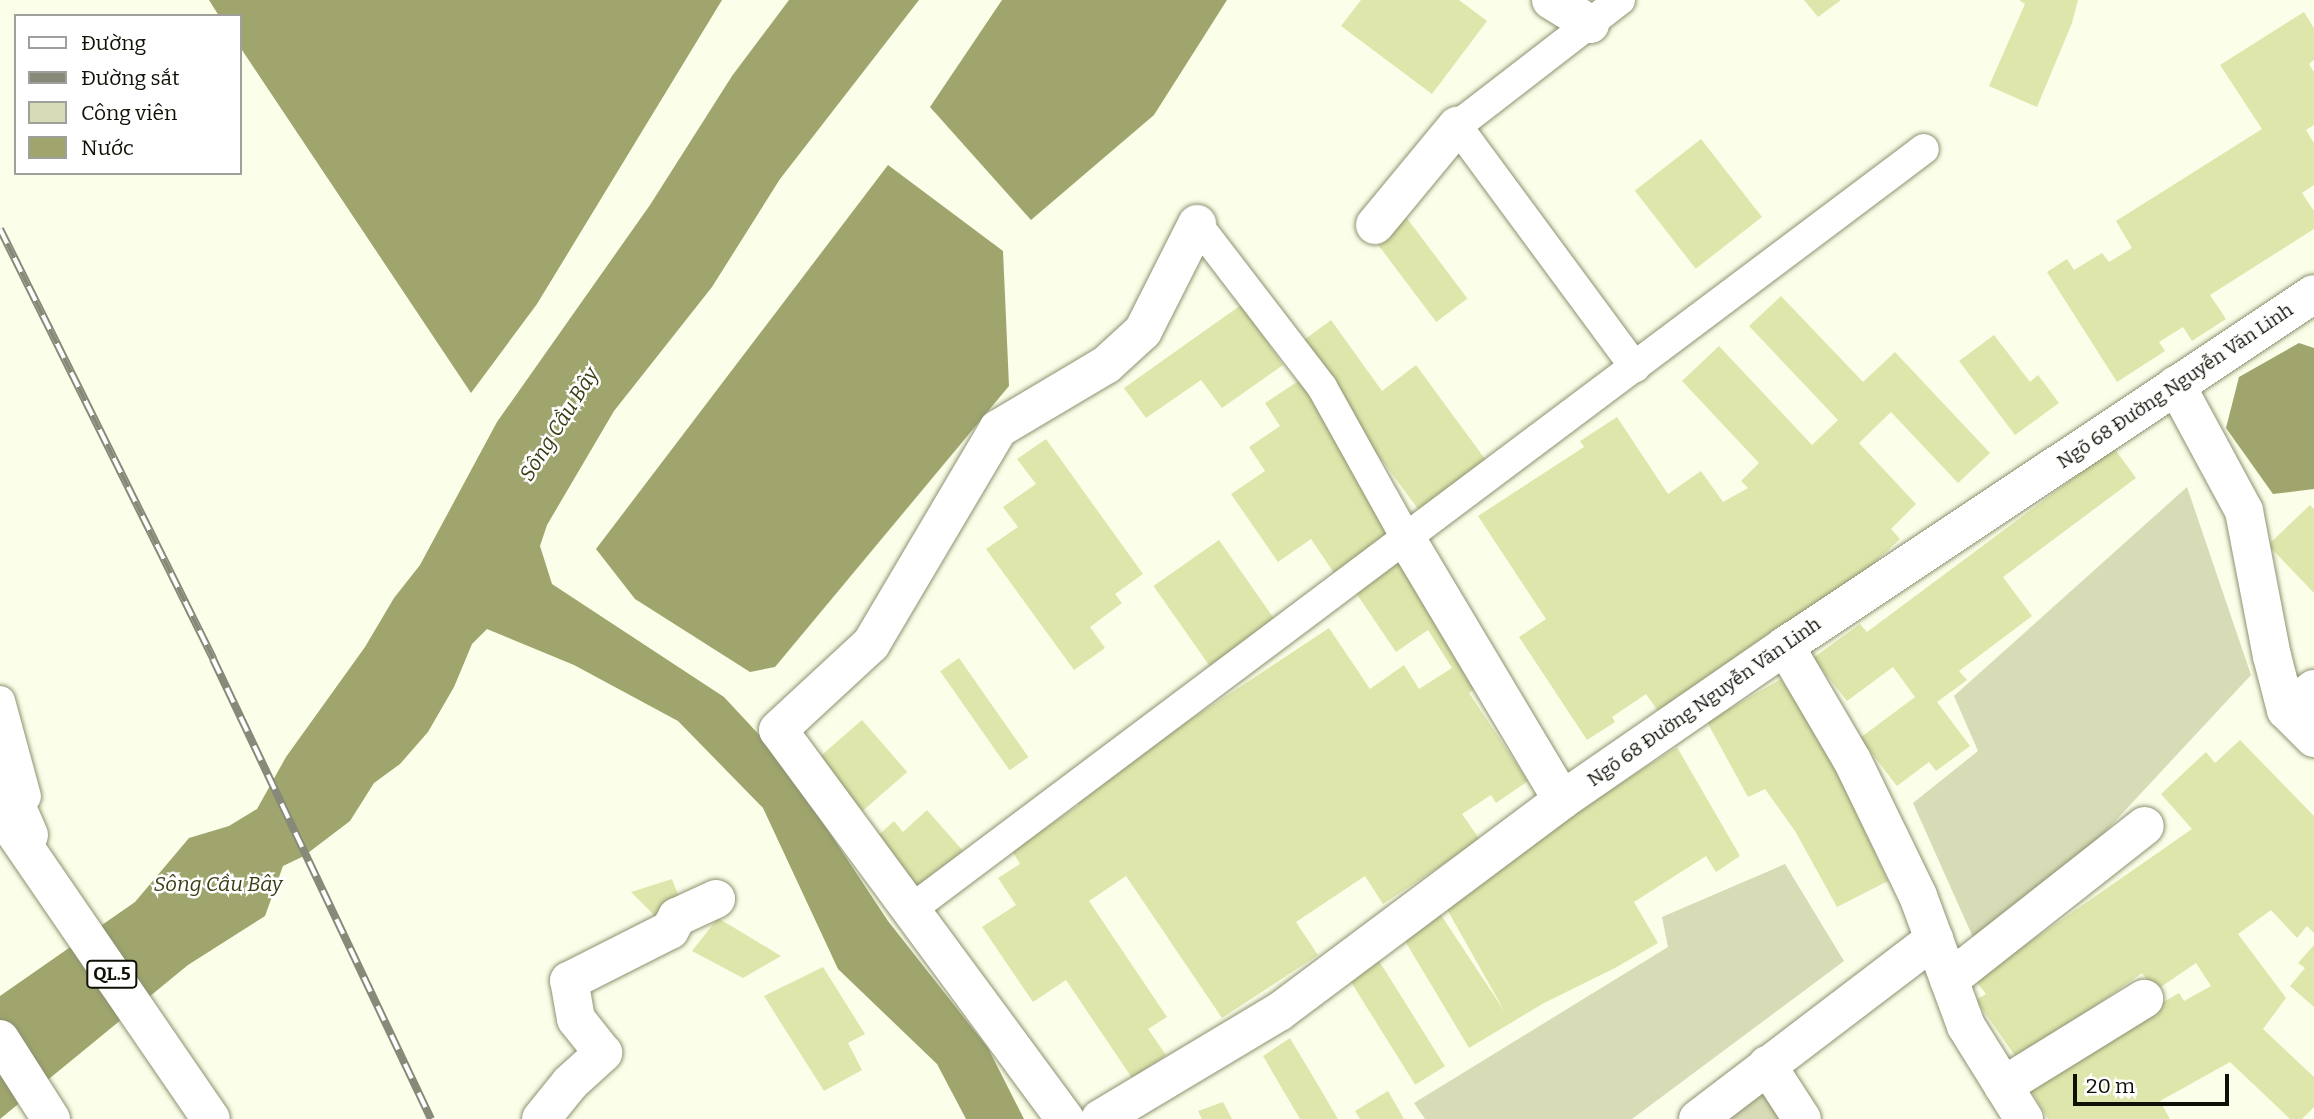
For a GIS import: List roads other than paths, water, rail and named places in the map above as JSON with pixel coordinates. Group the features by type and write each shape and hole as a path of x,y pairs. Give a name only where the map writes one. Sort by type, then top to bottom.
{"main road":[{"path":"1551,0 1590,24"},
{"path":"1375,225 1457,126"},
{"path":"1065,1119 778,730 870,644 998,429 1106,365 1143,331 1197,224"},
{"name":"Ngõ 68 Đường Nguyễn Văn Linh","path":"1100,1119 1279,1012 1562,800 1785,646 2314,294"},
{"path":"2176,385 2244,511 2272,656 2300,699 2314,738"},
{"path":"1406,538 1562,800"},
{"path":"1785,646 1852,760 1919,896 1966,1026 2024,1119"},
{"path":"0,768 51,885"},
{"name":"QL.5","path":"0,811 211,1119"},
{"path":"1949,980 2145,826"},
{"path":"541,1119 570,1083 603,1054 576,1019 569,981 670,930 677,917 716,899"},
{"path":"1698,1119 1934,939"},
{"path":"2003,1086 2144,999"},
{"path":"0,1039 51,1119"},
{"path":"1767,1065 1802,1119"}],"lane":[{"path":"1620,0 1457,126 1635,367"},
{"path":"909,911 1924,149"},
{"path":"1197,224 1322,387 1406,538"},
{"path":"0,701 51,885"}],"water":[{"path":"209,0 722,0 537,304 471,393 242,50 242,14 218,14"},
{"name":"Sông Cầu Bây","path":"789,0 919,0 780,179 712,287 614,411 547,525 540,546 552,584 724,697 779,756 888,921 988,1048 1024,1119 966,1119 937,1064 838,969 763,808 678,721 574,665 487,629 472,644 454,687 428,732 400,764 374,783 350,821 304,856 283,866 265,916 188,965 0,1119 0,996 135,902 189,838 229,826 257,809 286,757 365,647 394,598 420,565 497,422 650,205 732,76"},
{"path":"1002,0 1227,0 1154,115 1031,220 930,107"},
{"path":"888,165 1003,251 1009,386 775,667 750,672 635,599 596,549"},
{"path":"2299,343 2314,348 2314,489 2273,494 2226,428 2239,377"}],"railway":[{"path":"0,229 213,659 431,1119"}]}
